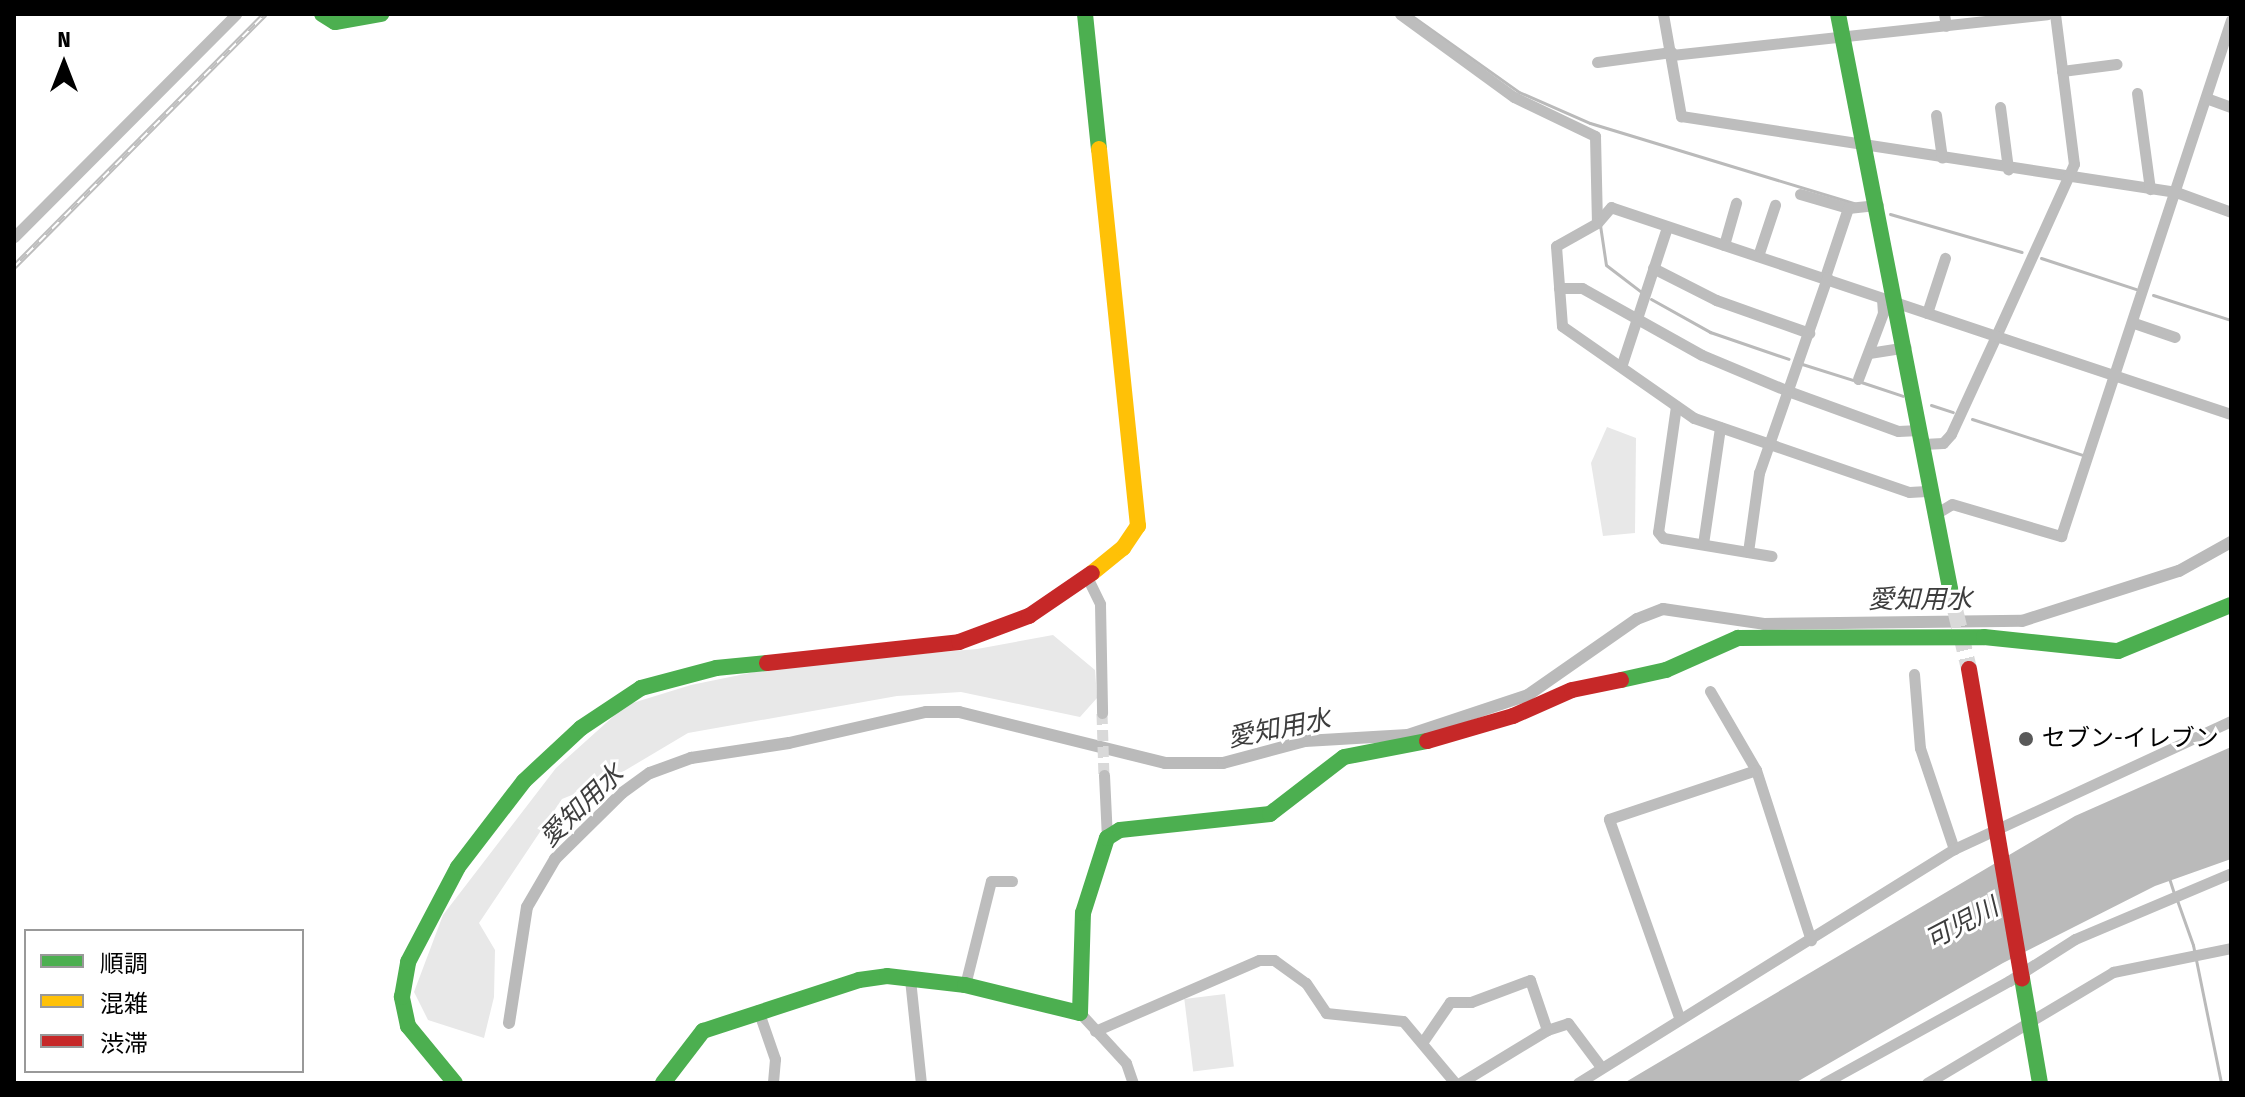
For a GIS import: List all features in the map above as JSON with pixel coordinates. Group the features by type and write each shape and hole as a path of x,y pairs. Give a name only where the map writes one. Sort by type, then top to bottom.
{"street":[{"path":"14,237 236,14"},
{"path":"322,14 335,22 381,14"},
{"path":"455,1083 408,1026 402,997 408,962 458,867 524,781 581,728 641,688 716,668 959,642 991,633 1029,616 1087,577 1123,548 1138,526 1138,500 1085,14"},
{"path":"1400,14 1514,97 1595,136 1597,223"},
{"path":"1663,14 1681,116 2008,169 2176,192 2231,211"},
{"path":"1838,14 1878,205 1889,301 1906,347 1950,588"},
{"path":"1597,62 1843,36 1945,20 2047,14"},
{"path":"1559,288 1582,288 1722,365 1898,431 1943,443 1951,434 2071,178 2073,156 2055,14"},
{"path":"1937,513 1952,504 2061,536 2117,376 2206,98 2228,46 2231,20"},
{"path":"2062,71 2117,64"},
{"path":"2137,93 2150,189"},
{"path":"2206,98 2231,107"},
{"path":"2000,107 2008,169"},
{"path":"1936,115 1942,158"},
{"path":"1800,194 1848,208 1878,205"},
{"path":"1724,245 1736,203"},
{"path":"1758,256 1775,205"},
{"path":"1931,491 1909,492 1720,427 1676,406 1622,364 1562,326 1556,246 1597,223 1611,207 2231,414"},
{"path":"1748,552 1768,443 1809,333 1848,208"},
{"path":"1622,364 1667,227"},
{"path":"1927,313 1945,258"},
{"path":"1653,268 1716,300 1809,333"},
{"path":"1858,379 1889,301"},
{"path":"2134,323 2175,337"},
{"path":"1869,353 1906,347"},
{"path":"1676,406 1657,526 1663,538 1772,556"},
{"path":"1703,544 1720,427"},
{"path":"1087,577 1100,604 1102,713"},
{"path":"1107,838 1120,830 1270,814 1344,757 1421,743 1513,716 1572,690 1666,670 1738,638 1984,637 2118,651 2231,605"},
{"path":"1969,669 1993,829 2040,1083"},
{"path":"1914,674 1920,748 1954,849"},
{"path":"1710,691 1756,770 1811,940"},
{"path":"1578,1083 1679,1017 1811,940 1954,849 2231,721"},
{"path":"1679,1017 1609,819 1756,770"},
{"path":"1080,1013 1083,913 1107,838 1104,775"},
{"path":"1824,1083 2020,966 2176,894 2231,873"},
{"path":"965,985 991,881 1012,881"},
{"path":"1927,1083 2113,972 2231,948"},
{"path":"1095,1031 1259,960 1274,960 1306,983 1320,1010 1345,1018 1403,1021 1424,1040 1458,1083 1547,1030 1568,1023 1576,1027 1601,1067"},
{"path":"910,979 921,1083"},
{"path":"663,1083 703,1031 758,1010 859,980 910,979 965,985 1080,1013 1126,1063 1133,1083"},
{"path":"1424,1040 1450,1002 1471,1002 1530,980 1547,1030"},
{"path":"758,1010 775,1059 773,1083"}],"shaded area":[{"path":"1607,427 1636,438 1635,533 1603,536 1591,463"},
{"path":"1053,635 1095,670 1097,698 1080,717 961,692 897,696 688,733 609,780 562,799 479,923 495,950 494,997 484,1038 428,1020 414,992 443,915 556,768 626,705 691,685 789,665 977,649"},
{"path":"1225,994 1234,1066 1193,1071 1184,999"}],"water":[{"name":"可児川","path":"2231,747 2231,859 2155,886 2003,963 1795,1083 1624,1083 2075,816"}],"waterway":[{"path":"1412,16 1519,92 1590,123 1854,203"},
{"path":"1890,214 2022,252"},
{"path":"1600,225 1606,265 1640,291"},
{"path":"2041,258 2136,289"},
{"path":"2153,295 2231,320"},
{"path":"1651,299 1710,332 1789,359"},
{"path":"1802,364 1853,380"},
{"path":"1861,382 1903,396"},
{"path":"1931,405 1953,412"},
{"path":"1972,419 2086,456"},
{"name":"愛知用水","path":"509,1023 527,907 555,859 622,793 650,773 691,758 789,743 926,712 959,712 1165,763 1223,763 1305,741 1408,735 1528,695 1637,619 1663,609 1764,624 2022,621 2179,571 2231,542"},
{"path":"2169,878 2174,893"},
{"path":"2177,900 2193,945 2221,1083"}],"tunnel":[{"path":"1950,588 1969,669"},
{"path":"1102,713 1104,775"}],"railway":[{"path":"14,267 265,14"}],"traffic: fast":[{"path":"322,14 335,22 381,14"},
{"path":"1085,14 1099,149"},
{"path":"1838,14 1950,588"},
{"path":"1621,680 1666,670 1738,638 1984,637 2118,651 2231,605"},
{"path":"455,1083 408,1026 402,997 408,962 458,867 524,781 581,728 641,688 716,668 767,663"},
{"path":"663,1083 703,1031 859,980 887,976 965,985 1080,1013 1083,913 1107,838 1120,830 1270,814 1344,757 1427,741"},
{"path":"2022,978 2040,1083"}],"traffic: slow":[{"path":"1092,573 1123,548 1138,526 1099,149"}],"traffic: jam":[{"path":"767,663 959,642 1029,616 1092,573"},
{"path":"1969,669 2022,978"},
{"path":"1427,741 1513,716 1572,690 1621,680"}],"place":[{"name":"セブン-イレブン","path":"2026,739"}]}
